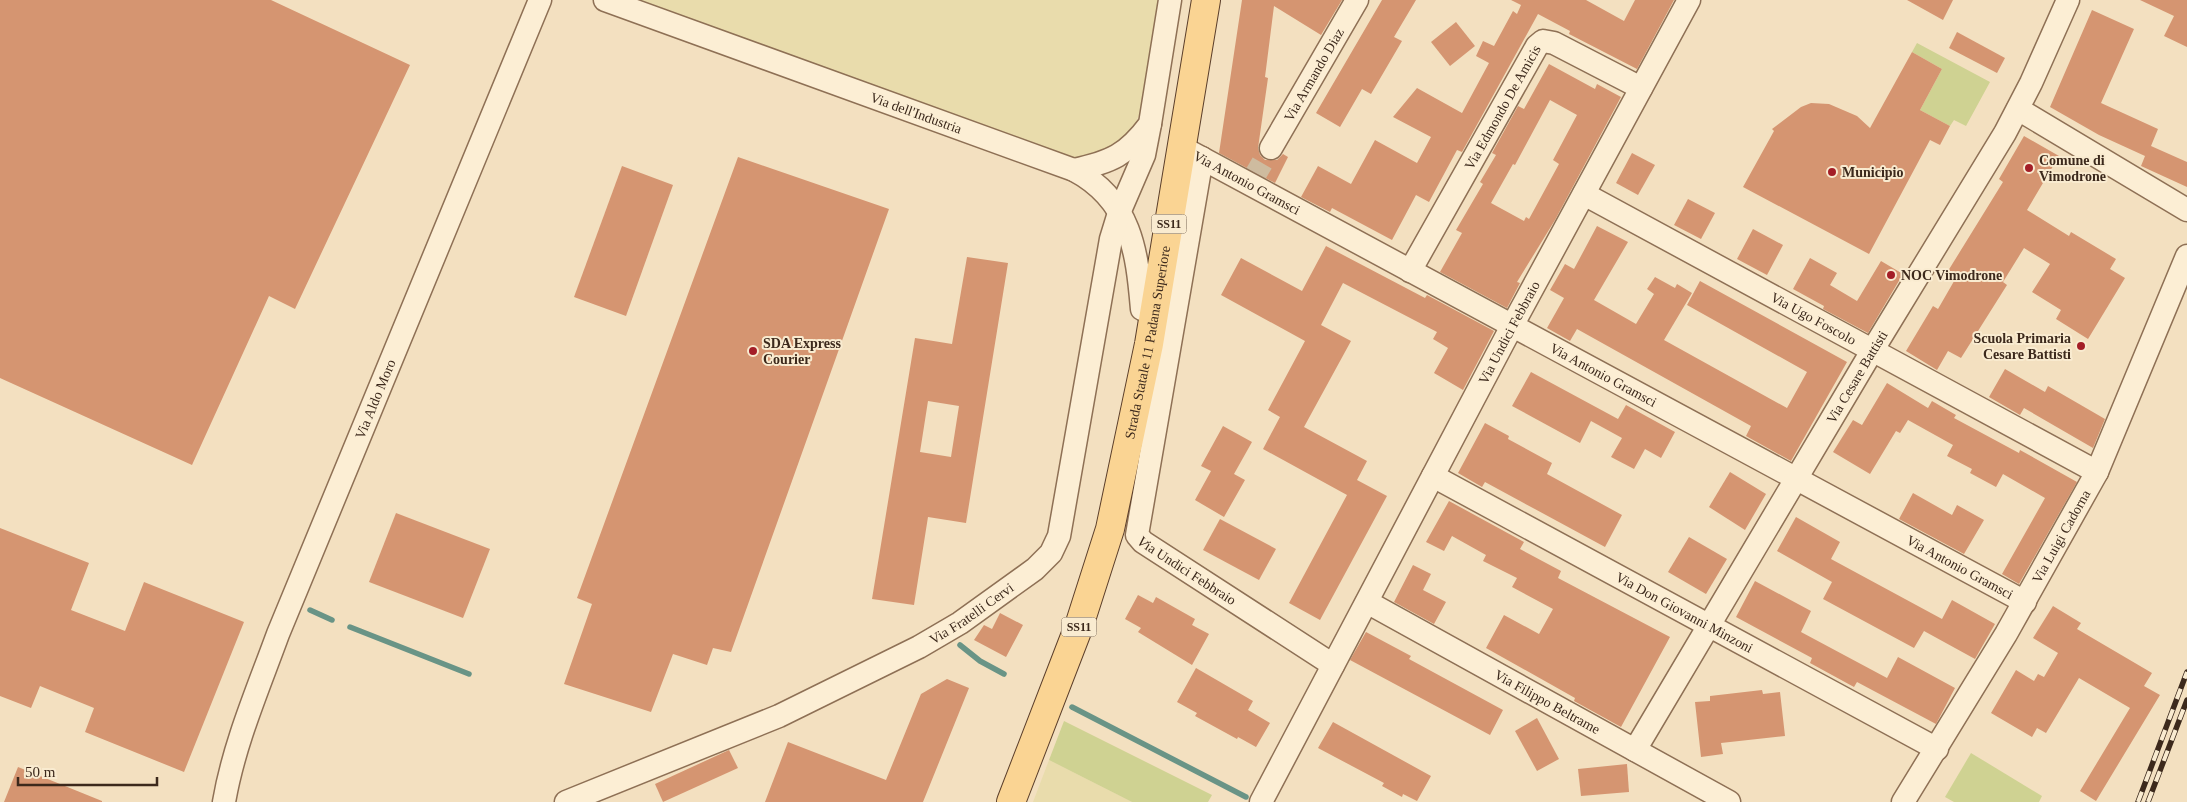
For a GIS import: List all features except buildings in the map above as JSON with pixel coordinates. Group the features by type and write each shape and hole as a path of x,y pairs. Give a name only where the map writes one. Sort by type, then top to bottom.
{"main road":[{"name":"Strada Statale 11 Padana Superiore","path":"1127,447 1142,309 1193,0"},
{"name":"Strada Statale 11 Padana Superiore","path":"1011,802 1077,632 1097,575 1110,529 1192,153 1206,0"}],"street":[{"name":"Via Aldo Moro","path":"224,802 228,777 239,741 278,634 540,0"},
{"name":"Via dell'Industria","path":"605,0 1074,170 1098,185 1128,228 1134,244 1142,309"},
{"name":"Via Fratelli Cervi","path":"566,802 778,716 933,639 960,623 1043,562 1051,553 1059,536 1111,239 1119,214 1144,155 1170,0"},
{"name":"Via Armando Diaz","path":"1271,148 1357,0"},
{"name":"Via Undici Febbraio","path":"1261,802 1512,326 1688,0"},
{"name":"Via Cesare Battisti","path":"1635,750 2018,109 2068,0"},
{"name":"Via Edmondo De Amicis","path":"1410,271 1536,46 1544,42 1554,43 1641,88"},
{"path":"2018,109 2187,210"},
{"path":"1074,170 1110,161 1139,138 1150,124"},
{"name":"Via Antonio Gramsci","path":"1192,153 2025,602"},
{"name":"Via Undici Febbraio","path":"1192,153 1137,535 1143,542 1333,666"},
{"name":"Via Ugo Foscolo","path":"1584,194 2097,472"},
{"name":"Via Luigi Cadorna","path":"1903,802 2025,602 2097,472 2187,256"},
{"name":"Via Don Giovanni Minzoni","path":"1433,476 1937,749"},
{"name":"Via Filippo Beltrame","path":"1367,602 1729,802"}],"shaded area":[{"path":"639,0 1159,0 1140,113 1132,131 1120,144 1077,160 1062,157"},
{"path":"1049,760 1132,802 1033,802"}],"green space":[{"path":"1917,43 1990,82 1966,126 1954,120 1950,126 1920,110 1942,69 1912,52"},
{"path":"1064,721 1212,795 1208,802 1132,802 1049,760"},
{"path":"1971,753 2042,796 2039,802 1954,802 1945,797"}],"waterway":[{"path":"310,610 332,620"},
{"path":"350,627 469,674"},
{"path":"960,645 980,661 1004,674"},
{"path":"1072,707 1246,797"}],"tunnel":[{"path":"1251,182 1271,148"}],"railway":[{"path":"2138,802 2187,672"},
{"path":"2148,802 2187,700"}],"place":[{"name":"Comune di Vimodrone","path":"2029,168"},
{"name":"Municipio","path":"1832,172"},
{"name":"NOC Vimodrone","path":"1891,275"},
{"name":"Scuola Primaria Cesare Battisti","path":"2081,346"},
{"name":"SDA Express Courier","path":"753,351"}]}
